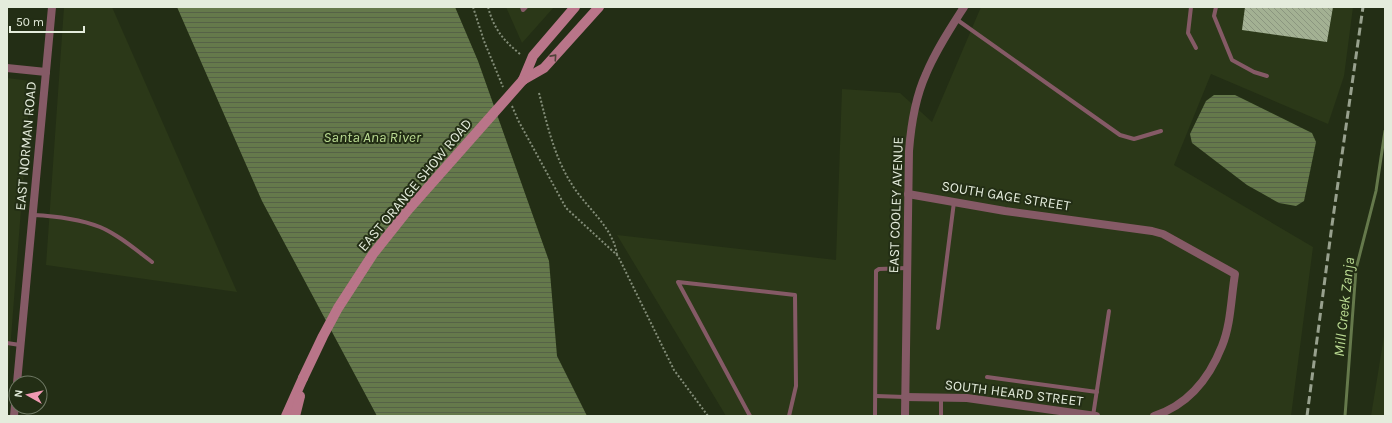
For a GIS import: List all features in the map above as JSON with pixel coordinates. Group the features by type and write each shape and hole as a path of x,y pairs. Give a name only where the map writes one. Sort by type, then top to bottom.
{"main road":[{"path":"523,80 533,56 575,7"},
{"path":"523,80 544,68 599,7"},
{"name":"EAST ORANGE SHOW ROAD","path":"286,416 323,336 338,308 374,254 408,210 523,80"},
{"name":"EAST ORANGE SHOW ROAD","path":"295,416 303,378"}],"street":[{"name":"EAST NORMAN ROAD","path":"18,375 52,7"},
{"name":"EAST COOLEY AVENUE","path":"905,416 909,145 911,126 925,75 935,54 964,7"},
{"path":"7,68 46,72"},
{"name":"SOUTH GAGE STREET","path":"908,194 1005,211 1152,231 1163,234 1235,274 1227,327 1222,346 1208,373 1200,385 1181,403 1154,416"},
{"name":"SOUTH HEARD STREET","path":"905,397 941,397 984,400 1096,416"}],"lane":[{"path":"522,7 523,10 526,7"},
{"path":"1191,7 1188,33 1196,48"},
{"path":"1216,7 1214,16 1232,60 1254,72 1267,76"},
{"path":"956,19 1120,135 1134,139 1162,131"},
{"path":"938,328 954,202"},
{"path":"33,214 78,221 101,228 120,239 152,262"},
{"path":"875,416 876,271 879,269 907,268"},
{"path":"750,416 678,282 795,295 796,386 790,416"},
{"path":"1093,416 1109,310"},
{"path":"7,343 21,345"},
{"path":"987,377 1097,392"},
{"path":"876,396 905,397"},
{"path":"941,397 941,416"}],"path":[{"path":"473,7 484,41 506,92"},
{"path":"488,7 491,20 504,40 520,54"},
{"path":"539,93 561,166 572,185 610,235 616,246 618,256 674,370 708,416"},
{"path":"512,106 518,120 566,208 618,256"}],"shaded area":[{"path":"64,7 112,7 237,292 46,265"},
{"path":"506,7 554,7 522,43"},
{"path":"981,7 1353,7 1344,76 1328,124 1211,74 1174,165 1313,247 1291,416 726,416 617,235 836,260 842,89 900,93 932,122"},
{"path":"7,78 31,81 7,389"},
{"path":"1385,330 1385,416 1371,416"}],"water":[{"name":"Santa Ana River","path":"177,7 455,7 478,61 549,261 557,356 587,416 377,416 262,201"},
{"path":"1214,95 1235,95 1312,133 1316,142 1304,201 1296,206 1279,203 1247,185 1192,143 1190,134 1206,101"}],"building":[{"path":"1245,7 1333,7 1327,42 1242,30"}],"waterway":[{"name":"Mill Creek Zanja","path":"1345,416 1356,269 1376,191 1385,131"}],"railway":[{"path":"1307,416 1363,7"}]}
